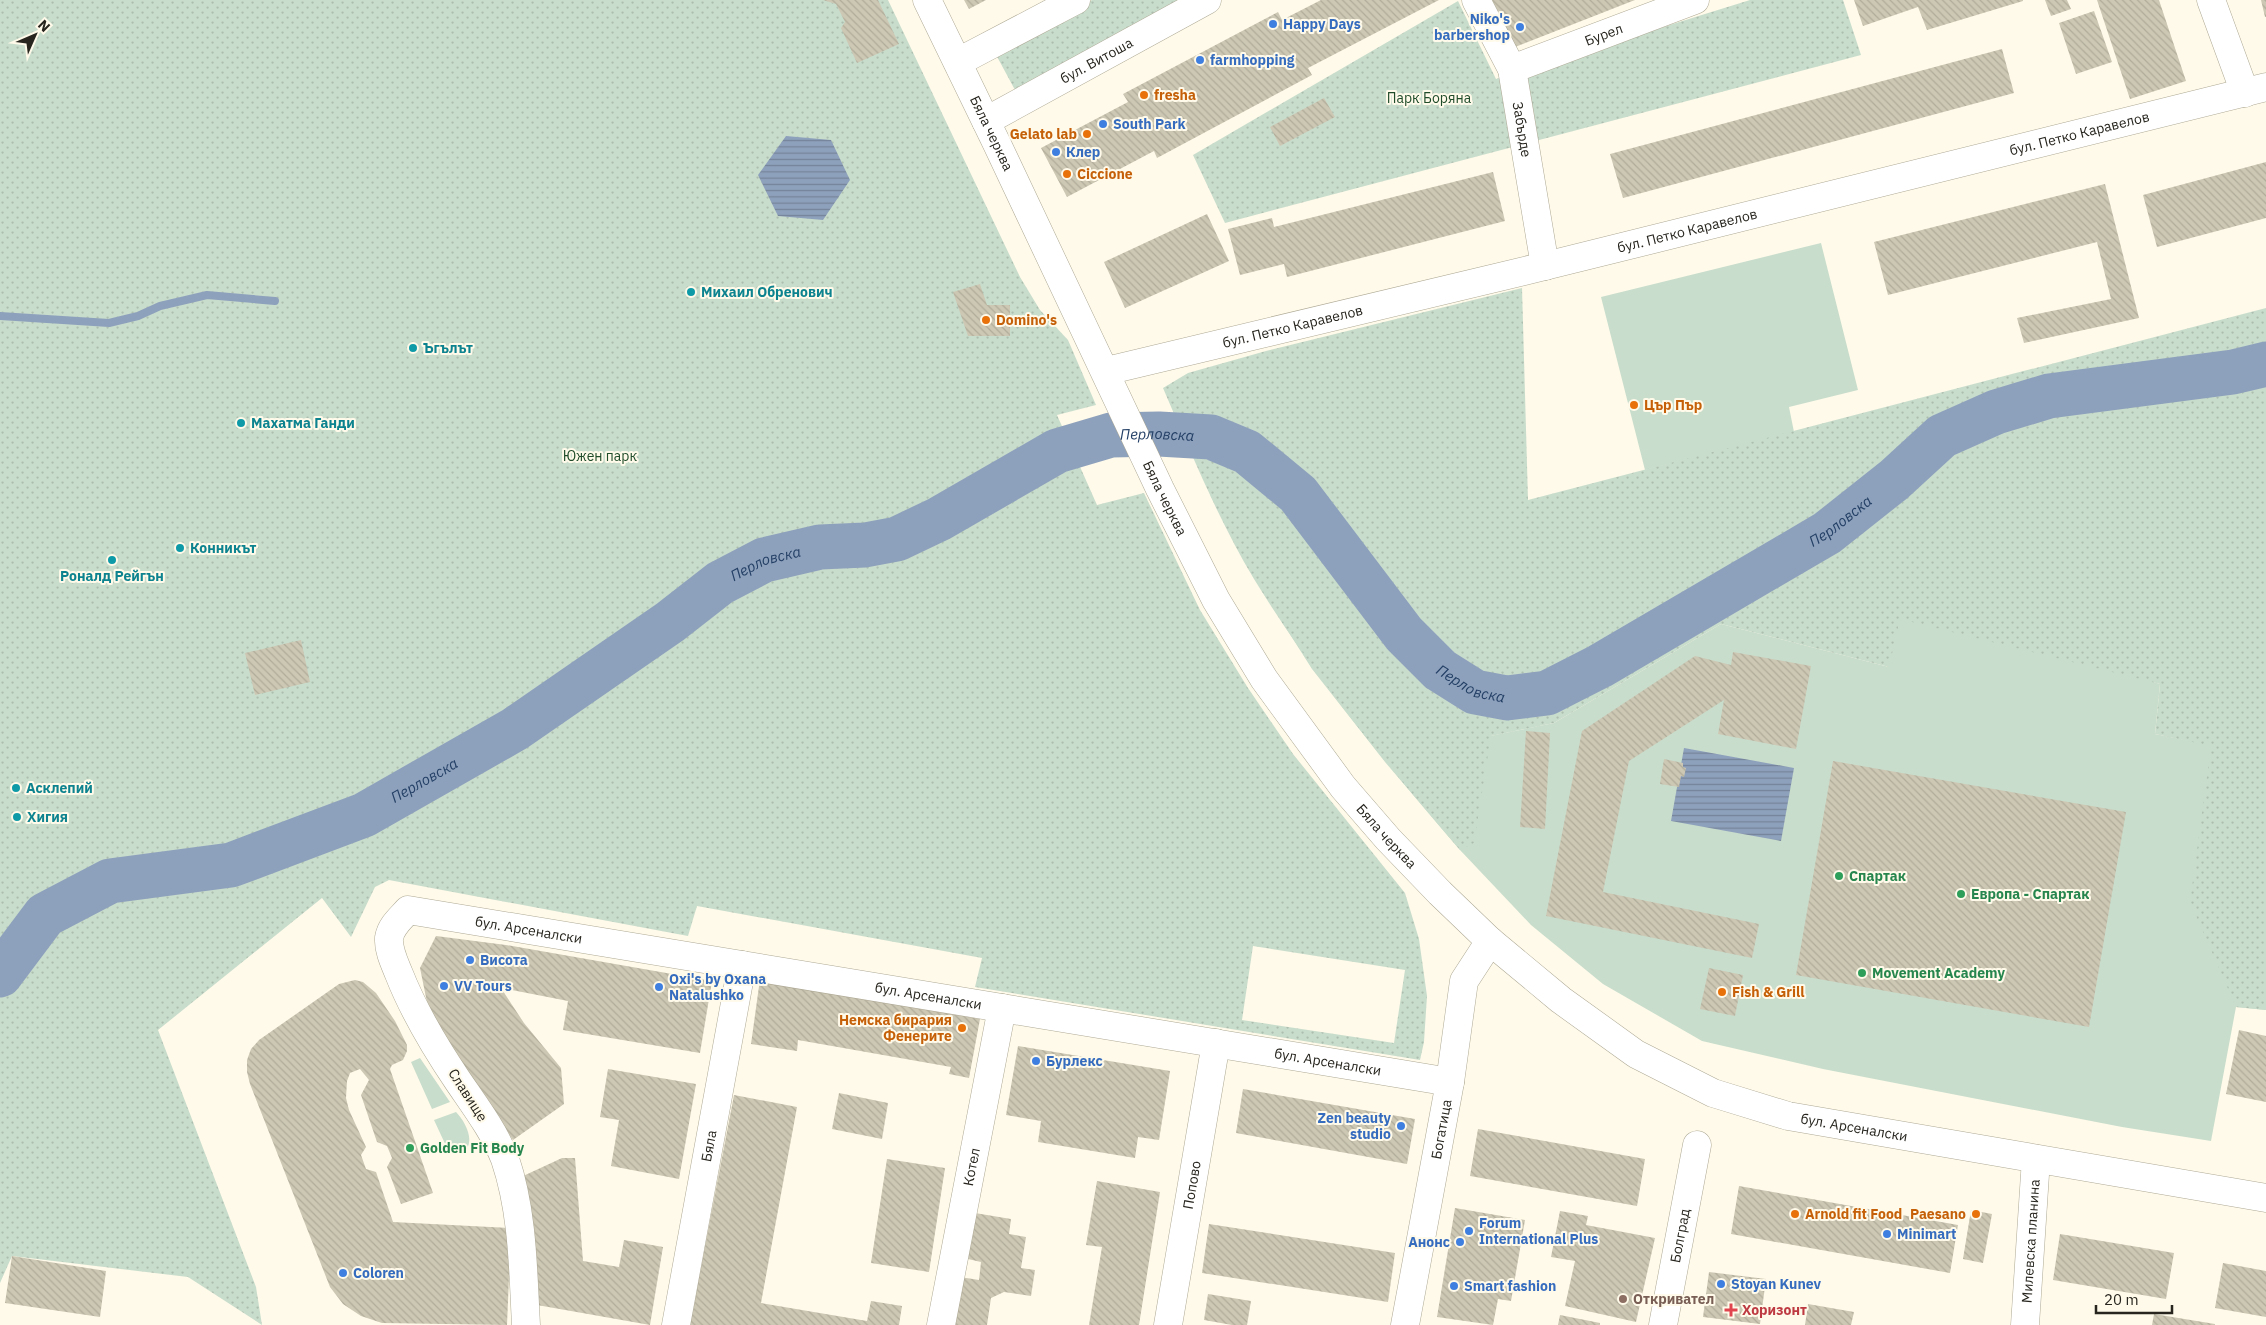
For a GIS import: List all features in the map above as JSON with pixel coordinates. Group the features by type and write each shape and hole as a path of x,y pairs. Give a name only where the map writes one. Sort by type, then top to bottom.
{"street":[{"name":"Бяла черква","path":"926,0 958,62 1106,371 1160,489 1216,600 1264,679 1343,787 1388,839 1490,941"},
{"path":"958,62 1076,0"},
{"name":"бул. Витоша","path":"986,121 1207,0"},
{"name":"Забърде","path":"1476,0 1512,69 1546,266"},
{"name":"Бурел","path":"1512,69 1695,0"},
{"path":"2211,0 2255,90"},
{"name":"бул. Петко Каравелов","path":"1106,371 1546,266 2255,90"},
{"name":"бул. Арсеналски","path":"408,910 1450,1082"},
{"name":"Славище","path":"408,910 393,926 389,940 392,956 409,1000 438,1050 490,1129 504,1158 516,1201 522,1251 526,1325"},
{"name":"Богатица","path":"1406,1325 1450,1082 1464,981 1490,941"},
{"name":"бул. Арсеналски","path":"1490,941 1561,1000 1636,1054 1713,1093 1788,1116 2266,1198"},
{"name":"Бяла","path":"676,1325 742,965"},
{"name":"Котел","path":"941,1325 1002,1008"},
{"name":"Попово","path":"1168,1325 1216,1043"},
{"name":"Болград","path":"1663,1325 1697,1145"},
{"name":"Милевска планина","path":"2025,1325 2036,1159"}],"green space":[{"name":"Южен парк","path":"0,0 888,0 1020,277 1040,310 1068,340 1096,405 1057,415 1097,505 1144,493 1200,610 1248,688 1293,754 1405,893 1419,939 1427,996 1424,1042 1420,1060 975,987 982,958 697,906 688,936 389,880 375,887 351,937 322,898 158,1030 256,1287 262,1325 188,1277 12,1256 0,1283","holes":["1253,946 1405,970 1394,1043 1242,1020"]},
{"path":"1092,0 1184,0 1015,90 994,51"},
{"name":"Парк Боряна","path":"1750,0 1843,0 1861,55 1225,223 1193,155 1458,1 1496,79"},
{"path":"1821,243 1858,390 1789,407 1794,432 1645,470 1601,297"},
{"path":"1522,288 1528,500 2266,308 2266,1010 2236,1007 2190,902 2211,746 2155,734 2160,684 1900,619 1889,667 1721,624 1554,723 1491,736 1474,843 1460,850 1352,719 1301,651 1277,615 1254,579 1229,533 1205,485 1163,388 1188,373 1266,351"},
{"name":"Спартак","path":"1210,495 1260,533 1490,736 1554,723 1721,624 1889,667 1848,590 2160,684 2155,734 2211,745 2209,657 2266,1010 2236,1007 2211,1141 2122,1127 1823,1069 1702,1041 1603,984 1531,925 1460,850 1385,762 1312,669 1254,578"},
{"path":"420,1058 450,1102 432,1109 411,1062"},
{"path":"456,1112 464,1122 469,1135 468,1147 457,1154 447,1148 434,1120"}],"water":[{"path":"786,136 831,140 850,180 823,220 778,216 758,175"},
{"path":"1684,748 1794,768 1781,841 1671,821"}],"building":[{"path":"823,0 878,0 899,44 857,63 841,28 845,22 836,4"},
{"path":"964,0 986,0 969,9"},
{"path":"1321,0 1439,0 1308,68 1312,75 1157,158 1154,151 1067,197 1041,148 1128,102 1123,94 1278,12 1282,20"},
{"path":"1492,0 1635,0 1515,47"},
{"path":"1854,0 2023,1 1927,30 1918,7 1863,26"},
{"path":"2045,0 2067,0 2071,9 2051,16"},
{"path":"2097,0 2159,0 2186,81 2130,99"},
{"path":"2261,0 2266,0 2266,17 2265,17"},
{"path":"2094,11 2112,62 2076,74 2059,23"},
{"path":"2002,49 2014,93 1623,198 1610,154"},
{"path":"1324,98 1335,117 1280,146 1270,127"},
{"path":"2266,162 2266,218 2157,247 2143,195"},
{"path":"1493,172 1505,221 1287,277 1284,264 1240,275 1228,229 1272,218 1274,227"},
{"path":"2105,184 2139,318 2024,343 2017,318 2111,299 2097,242 1888,295 1874,242"},
{"path":"1207,214 1229,261 1125,308 1104,262"},
{"name":"Domino's","path":"980,284 987,305 1010,305 1010,336 968,336 953,292"},
{"path":"301,640 310,682 255,695 245,653"},
{"path":"1733,652 1811,666 1796,749 1718,734 1724,700 1629,761 1603,892 1759,924 1752,958 1546,916 1582,731 1695,656 1731,665"},
{"path":"1526,731 1550,733 1545,829 1520,827"},
{"path":"1664,759 1683,763 1683,767 1686,768 1684,777 1681,776 1679,787 1660,784"},
{"name":"Европа - Спартак","path":"1833,761 2126,812 2089,1027 1796,975"},
{"path":"436,936 506,945 712,981 700,1053 563,1030 568,1001 501,988 524,1023 561,1068 564,1104 513,1140 429,1012 420,968"},
{"path":"1709,968 1743,975 1735,1016 1700,1009"},
{"path":"760,979 980,1019 969,1078 949,1074 951,1067 798,1040 797,1051 751,1044"},
{"path":"355,980 363,982 376,993 395,1021 407,1045 407,1051 403,1060 392,1065 390,1069 433,1193 401,1204 387,1167 392,1158 387,1146 377,1142 361,1095 369,1080 360,1069 350,1073 347,1081 346,1098 349,1110 366,1147 361,1155 366,1169 376,1172 393,1222 511,1228 507,1325 382,1323 361,1316 343,1304 330,1287 250,1084 247,1060 251,1049 259,1040 339,984"},
{"path":"2239,1030 2266,1036 2266,1102 2226,1094"},
{"path":"1018,1046 1170,1071 1159,1140 1138,1137 1135,1158 1038,1142 1041,1121 1006,1115"},
{"path":"608,1069 696,1084 679,1179 611,1166 619,1120 600,1117"},
{"path":"1243,1089 1415,1119 1407,1164 1236,1133"},
{"path":"839,1093 888,1103 882,1139 832,1129"},
{"path":"734,1095 797,1107 761,1303 867,1321 871,1301 902,1306 899,1325 690,1325"},
{"path":"1478,1129 1645,1159 1637,1206 1470,1176"},
{"path":"562,1158 575,1158 583,1261 619,1267 624,1240 663,1247 650,1325 537,1305 521,1177"},
{"path":"887,1159 945,1168 929,1272 871,1263"},
{"path":"1097,1181 1160,1192 1139,1325 1089,1325 1102,1247 1086,1245"},
{"path":"1739,1186 1958,1225 1950,1273 1731,1234"},
{"path":"1455,1208 1525,1220 1511,1301 1498,1299 1493,1325 1437,1317"},
{"path":"1971,1210 1992,1214 1983,1263 1963,1259"},
{"path":"1560,1211 1588,1216 1586,1225 1655,1238 1636,1322 1565,1306 1575,1261 1551,1257"},
{"path":"975,1213 1011,1219 1009,1234 1026,1237 1021,1268 1035,1270 1031,1296 1004,1292 991,1298 987,1325 953,1325 960,1277 979,1280 981,1262 968,1259"},
{"path":"1209,1224 1395,1253 1388,1302 1202,1273"},
{"path":"2060,1234 2174,1253 2166,1299 2053,1280"},
{"path":"12,1256 106,1271 100,1317 5,1303"},
{"path":"2223,1263 2266,1271 2266,1317 2215,1308"},
{"path":"1709,1272 1766,1279 1760,1324 1703,1317"},
{"path":"1208,1294 1251,1301 1247,1325 1232,1325 1204,1320"},
{"path":"1808,1304 1854,1312 1851,1325 1805,1325"},
{"path":"2154,1314 2215,1324 2215,1325 2152,1325"},
{"path":"1560,1315 1600,1323 1600,1325 1558,1325"}],"waterway":[{"path":"0,316 109,323 138,316 160,306 207,295 275,301"},
{"name":"Перловска","path":"0,975 45,915 110,881 231,865 364,815 515,729 670,622 720,583 764,560 820,547 865,545 897,539 939,519 1057,451 1111,435 1159,434 1211,437 1247,452 1298,494 1404,634 1440,670 1475,692 1507,698 1547,693 1600,666 1827,533 1894,480 1942,436 1996,412 2049,396 2233,372 2266,364"}],"place":[{"name":"Happy Days","path":"1273,24"},
{"name":"Niko's barbershop","path":"1520,27"},
{"name":"farmhopping","path":"1200,60"},
{"name":"fresha","path":"1144,95"},
{"name":"South Park","path":"1103,124"},
{"name":"Gelato lab","path":"1087,134"},
{"name":"Клер","path":"1056,152"},
{"name":"Ciccione","path":"1067,174"},
{"name":"Михаил Обренович","path":"691,292"},
{"name":"Domino's","path":"986,320"},
{"name":"Ъгълът","path":"413,348"},
{"name":"Цър Пър","path":"1634,405"},
{"name":"Махатма Ганди","path":"241,423"},
{"name":"Конникът","path":"180,548"},
{"name":"Роналд Рейгън","path":"112,560"},
{"name":"Асклепий","path":"16,788"},
{"name":"Хигия","path":"17,817"},
{"name":"Спартак","path":"1839,876"},
{"name":"Европа - Спартак","path":"1961,894"},
{"name":"Висота","path":"470,960"},
{"name":"Movement Academy","path":"1862,973"},
{"name":"VV Tours","path":"444,986"},
{"name":"Oxi's by Oxana Natalushko","path":"659,987"},
{"name":"Fish & Grill","path":"1722,992"},
{"name":"Немска бирария Фенерите","path":"962,1028"},
{"name":"Бурлекс","path":"1036,1061"},
{"name":"Zen beauty studio","path":"1401,1126"},
{"name":"Golden Fit Body","path":"410,1148"},
{"name":"Arnold fit Food","path":"1795,1214"},
{"name":"Paesano","path":"1976,1214"},
{"name":"Forum International Plus","path":"1469,1231"},
{"name":"Minimart","path":"1887,1234"},
{"name":"Анонс","path":"1460,1242"},
{"name":"Coloren","path":"343,1273"},
{"name":"Stoyan Kunev","path":"1721,1284"},
{"name":"Smart fashion","path":"1454,1286"},
{"name":"Откривател","path":"1623,1299"},
{"name":"Хоризонт","path":"1731,1310"}]}
